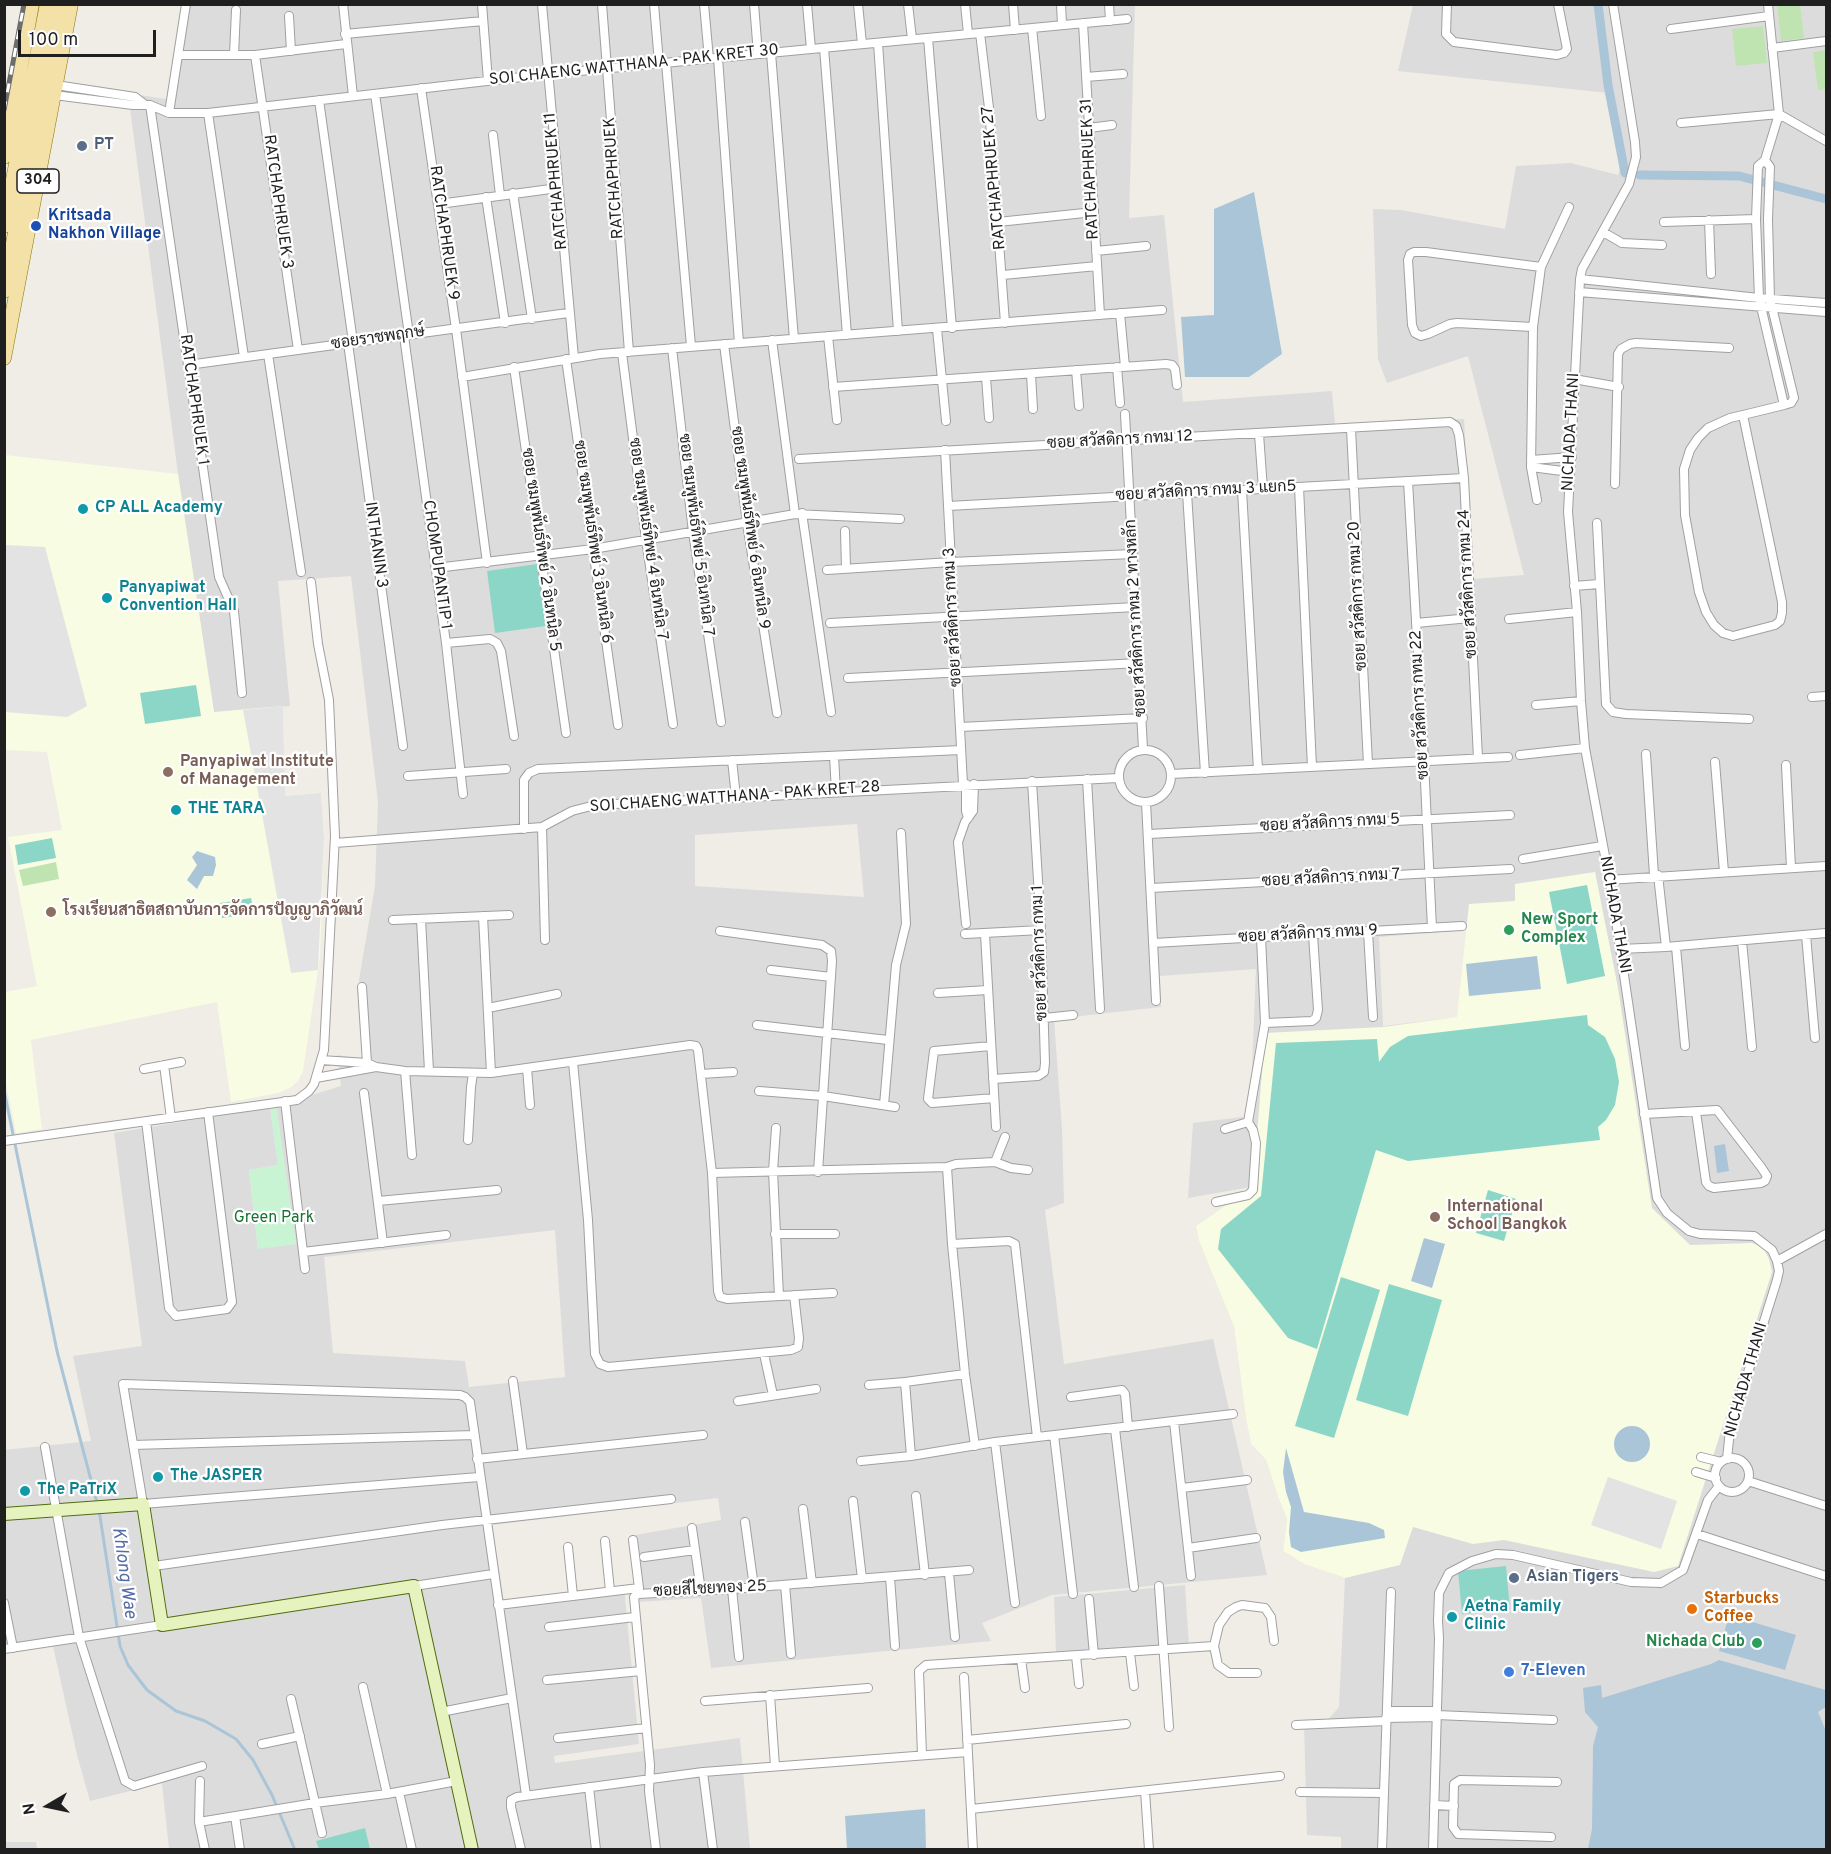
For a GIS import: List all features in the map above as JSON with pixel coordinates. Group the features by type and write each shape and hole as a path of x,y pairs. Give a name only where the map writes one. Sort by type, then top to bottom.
{"main road":[{"name":"304","path":"4,157 32,4"},
{"path":"4,291 16,194 47,4"},
{"path":"4,226 16,194 58,4"},
{"name":"304","path":"4,358 71,4"}],"street":[{"path":"169,113 186,4"},
{"path":"343,4 353,96"},
{"path":"482,4 488,81"},
{"name":"RATCHAPHRUEK 11","path":"542,4 570,358"},
{"name":"RATCHAPHRUEK","path":"602,4 625,352"},
{"path":"654,4 663,63 691,346"},
{"path":"704,4 713,58 740,343"},
{"path":"754,4 758,54"},
{"path":"807,4 811,49"},
{"path":"858,4 862,44"},
{"path":"908,4 912,39"},
{"path":"965,4 968,34"},
{"path":"1013,4 1015,30"},
{"path":"1061,4 1062,25"},
{"path":"1109,4 1110,21"},
{"path":"1447,4 1446,34 1454,42 1557,55 1564,53 1567,49 1558,4"},
{"name":"NICHADA THANI","path":"1613,4 1636,157 1629,184 1582,269 1580,279 1568,512 1577,612 1581,701 1585,748 1620,949 1657,1198 1679,1226 1689,1232 1754,1236 1772,1250 1779,1271 1730,1430 1724,1460"},
{"path":"1768,4 1779,114 1765,160 1758,166 1756,219 1759,298 1784,405"},
{"path":"234,55 236,10"},
{"path":"289,16 291,51"},
{"path":"1671,29 1769,16"},
{"name":"SOI CHAENG WATTHANA - PAK KRET 30","path":"55,90 135,97 169,113 208,113 548,74 1127,19"},
{"path":"345,34 483,21"},
{"name":"RATCHAPHRUEK 31","path":"1083,23 1100,315"},
{"path":"1032,28 1041,116"},
{"name":"RATCHAPHRUEK 27","path":"980,33 989,108 1005,323"},
{"path":"928,38 952,328"},
{"path":"1772,48 1827,41"},
{"path":"878,43 898,331"},
{"path":"179,55 255,55 346,44"},
{"path":"824,48 847,335"},
{"path":"771,53 795,339"},
{"name":"RATCHAPHRUEK 3","path":"255,55 298,350"},
{"path":"1086,77 1123,74"},
{"name":"RATCHAPHRUEK 9","path":"421,88 439,204 487,563"},
{"name":"CHOMPUPANTIP 1","path":"375,94 446,643 463,794"},
{"name":"INTHANIN 3","path":"319,100 403,746"},
{"name":"RATCHAPHRUEK 1","path":"147,104 219,577 234,611 242,693"},
{"path":"208,113 244,357"},
{"path":"1681,123 1779,114 1827,141"},
{"path":"1089,128 1112,125"},
{"path":"493,135 500,195"},
{"path":"1743,415 1782,602 1782,613 1780,621 1775,625 1733,636 1723,633 1714,625 1706,612 1699,592 1685,515 1684,469 1690,450 1708,428 1730,418 1792,401 1794,392 1770,299 1768,219 1770,167 1765,160"},
{"path":"439,204 558,188"},
{"path":"513,193 532,319"},
{"path":"486,197 505,323"},
{"path":"1538,500 1531,464 1533,327 1541,267 1569,207"},
{"path":"998,222 1094,212"},
{"path":"1665,222 1756,219"},
{"path":"1709,220 1711,274"},
{"path":"1603,232 1622,243 1662,245"},
{"path":"1096,251 1146,246"},
{"path":"1533,327 1457,323 1421,336 1415,333 1412,325 1408,260 1410,254 1414,252 1426,252 1541,267"},
{"path":"1003,275 1097,266"},
{"path":"1580,279 1827,303"},
{"path":"1579,292 1827,312"},
{"path":"462,377 570,358 625,352 1162,310"},
{"name":"ซอยราชพฤกษ์","path":"188,365 568,313"},
{"path":"1120,314 1120,403"},
{"path":"937,329 946,421"},
{"path":"828,336 837,420"},
{"path":"772,340 831,712"},
{"name":"ซอย ชมพูพันธ์ทิพย์ 6 อินทนิล 9","path":"723,344 747,523 777,713"},
{"path":"1615,484 1618,354 1622,348 1630,344 1729,348"},
{"name":"ซอย ชมพูพันธ์ทิพย์ 5 อินทนิล 7","path":"672,348 693,532 721,722"},
{"name":"ซอย ชมพูพันธ์ทิพย์ 4 อินทนิล 7","path":"625,352 646,539 674,724"},
{"path":"268,354 301,572"},
{"name":"ซอย ชมพูพันธ์ทิพย์ 3 อินทนิล 6","path":"570,358 593,549 618,725"},
{"path":"833,387 1172,365 1177,385"},
{"name":"ซอย ชมพูพันธ์ทิพย์ 2 อินทนิล 5","path":"514,367 566,734"},
{"path":"1076,370 1079,406"},
{"path":"1031,374 1033,409"},
{"path":"986,377 989,418"},
{"path":"1574,380 1619,387"},
{"name":"ซอย สวัสดิการ กทม 2 ทางหลัก","path":"1125,414 1143,749"},
{"name":"ซอย สวัสดิการ กทม 12","path":"799,459 1351,429 1441,421"},
{"name":"ซอย สวัสดิการ กทม 24","path":"1441,421 1456,426 1464,478 1478,758"},
{"name":"ซอย สวัสดิการ กทม 20","path":"1351,429 1368,764"},
{"path":"1259,434 1263,489"},
{"name":"ซอย สวัสดิการ กทม 3","path":"945,450 961,750 973,811 965,822 958,842 966,924"},
{"path":"1531,464 1572,457"},
{"path":"1531,464 1570,472"},
{"name":"ซอย สวัสดิการ กทม 3 แยก5","path":"948,506 1464,478"},
{"name":"ซอย สวัสดิการ กทม 22","path":"1408,481 1432,928"},
{"path":"1299,487 1312,767"},
{"path":"1242,490 1258,770"},
{"path":"1187,493 1204,772"},
{"path":"436,568 593,549 799,514 900,519"},
{"path":"1597,524 1606,704 1613,712 1749,719"},
{"path":"844,531 846,568"},
{"path":"827,570 951,561 1133,554"},
{"path":"11,1140 297,1100 309,1091 316,1078 324,1050 335,843 329,700 318,644 311,582"},
{"path":"1574,586 1599,584"},
{"path":"830,623 1136,607"},
{"path":"1509,619 1577,612"},
{"path":"1416,622 1470,618"},
{"path":"446,643 490,639 497,643 501,651 514,736"},
{"path":"848,678 1139,663"},
{"path":"1812,697 1827,696"},
{"path":"1536,705 1581,701"},
{"path":"960,727 1143,718"},
{"path":"1520,755 1585,748"},
{"path":"1143,749 1154,750 1163,756 1172,774 1165,794 1156,800 1146,802 1136,801 1127,796 1118,778 1119,767 1125,758 1143,749"},
{"path":"524,829 524,780 529,773 538,770 961,750"},
{"path":"1646,754 1656,875 1666,947"},
{"path":"834,756 836,792"},
{"path":"1172,774 1508,757"},
{"path":"732,760 736,797"},
{"path":"1714,762 1724,872"},
{"path":"1786,765 1791,868"},
{"path":"408,777 506,769"},
{"name":"SOI CHAENG WATTHANA - PAK KRET 28","path":"335,843 542,827 572,811 595,805 1118,778"},
{"path":"1087,779 1100,1009"},
{"name":"ซอย สวัสดิการ กทม 1","path":"993,1079 1038,1076 1044,1072 1041,930 1032,782"},
{"path":"1146,802 1156,1000"},
{"name":"ซอย สวัสดิการ กทม 5","path":"1149,834 1510,815"},
{"path":"542,827 545,940"},
{"path":"884,1105 897,958 906,924 901,833"},
{"path":"1523,859 1602,846"},
{"path":"1608,880 1656,875 1827,866"},
{"name":"ซอย สวัสดิการ กทม 7","path":"1151,888 1510,869"},
{"path":"393,920 510,915"},
{"path":"483,916 491,1073"},
{"path":"421,919 429,1071"},
{"name":"ซอย สวัสดิการ กทม 9","path":"1153,943 1462,926"},
{"path":"720,930 826,947 831,951 828,1033 818,1172"},
{"path":"965,934 1041,930"},
{"path":"1368,932 1373,1017"},
{"path":"1620,949 1827,933"},
{"path":"985,934 996,1127"},
{"path":"1264,1023 1312,1021 1316,1018 1318,1010 1313,934"},
{"path":"1806,935 1815,1038"},
{"path":"1216,1202 1248,1195 1254,1190 1256,1143 1253,1130 1248,1122 1264,1023 1261,937"},
{"path":"1742,941 1752,1047"},
{"path":"1676,946 1685,1046"},
{"path":"771,970 831,977"},
{"path":"362,987 367,1063"},
{"path":"938,993 988,990"},
{"path":"488,1008 557,994"},
{"path":"1044,1018 1073,1016"},
{"path":"757,1025 888,1040"},
{"path":"321,1060 367,1063 376,1067 405,1071 491,1073 696,1046 712,1173 720,1297 727,1299 833,1293"},
{"path":"991,1046 934,1051 928,1099 932,1103 994,1098"},
{"path":"144,1069 181,1062"},
{"path":"573,1062 588,1220 595,1354 600,1364 608,1367 791,1350 798,1347 799,1338 794,1295"},
{"path":"164,1065 171,1118"},
{"path":"316,1078 376,1067"},
{"path":"527,1068 531,1105"},
{"path":"405,1071 412,1155"},
{"path":"701,1074 732,1072"},
{"path":"468,1140 473,1073"},
{"path":"759,1091 824,1096 895,1107"},
{"path":"364,1093 383,1243"},
{"path":"285,1101 305,1269"},
{"path":"1644,1114 1714,1110 1721,1113 1767,1176 1765,1181 1714,1188 1709,1186 1706,1182 1696,1112"},
{"path":"146,1121 169,1308 176,1316 227,1309 232,1302 208,1112"},
{"path":"1225,1129 1242,1126 1248,1122"},
{"path":"776,1128 773,1171 779,1296"},
{"path":"995,1162 1005,1137"},
{"path":"712,1173 947,1167 956,1164 995,1162 1011,1168 1028,1170"},
{"path":"947,1167 965,1374 975,1446"},
{"path":"378,1201 497,1190"},
{"path":"775,1234 835,1234"},
{"path":"1777,1261 1827,1234"},
{"path":"303,1252 446,1235"},
{"path":"952,1244 1009,1241 1015,1244 1037,1437"},
{"path":"764,1354 773,1395"},
{"path":"869,1385 965,1374"},
{"path":"513,1381 523,1454"},
{"path":"905,1382 910,1456"},
{"path":"162,1625 123,1383 460,1395 470,1402 479,1478 526,1795"},
{"path":"738,1401 816,1389"},
{"path":"1071,1396 1122,1390 1125,1394 1128,1427"},
{"path":"861,1461 910,1456 995,1442 1233,1414"},
{"path":"1174,1422 1191,1576"},
{"path":"1115,1429 1134,1587"},
{"path":"133,1445 474,1435"},
{"path":"477,1459 703,1435"},
{"path":"1054,1436 1073,1594"},
{"path":"995,1442 1015,1603"},
{"path":"45,1448 79,1637 125,1781 134,1786 202,1766"},
{"path":"1696,1472 1717,1482 1726,1491 1734,1492 1744,1487 1748,1481 1748,1468 1742,1461 1736,1458 1724,1460 1701,1457"},
{"path":"1434,1850 1439,1593 1449,1573 1472,1561 1496,1554 1513,1555 1631,1582 1661,1583 1683,1570 1708,1500 1717,1482 1716,1469 1724,1460"},
{"path":"4,1514 479,1478"},
{"path":"1182,1488 1247,1480"},
{"path":"1748,1481 1827,1506"},
{"path":"916,1496 925,1575"},
{"path":"154,1566 485,1520 671,1498"},
{"path":"853,1502 862,1579"},
{"path":"803,1509 812,1583"},
{"path":"745,1522 754,1587"},
{"path":"692,1528 701,1591"},
{"path":"1697,1534 1827,1576"},
{"path":"1188,1548 1256,1538"},
{"path":"498,1605 639,1588 633,1540"},
{"path":"605,1541 610,1591"},
{"path":"568,1547 573,1596"},
{"path":"644,1557 695,1550"},
{"name":"ซอยสีไชยทอง 25","path":"656,1850 649,1791 650,1778 634,1597 638,1594 732,1589 969,1570"},
{"path":"950,1573 955,1637"},
{"path":"4,1603 9,1649 493,1574"},
{"path":"890,1577 895,1646"},
{"path":"785,1585 791,1653"},
{"path":"414,1586 472,1850"},
{"path":"1159,1586 1169,1727"},
{"path":"732,1589 739,1657"},
{"path":"1382,1850 1390,1592"},
{"path":"1089,1599 1094,1655"},
{"path":"1257,1673 1237,1674 1222,1670 1218,1665 1214,1646 1219,1625 1228,1612 1242,1605 1265,1608 1268,1611 1274,1641"},
{"path":"549,1627 635,1617"},
{"path":"922,1755 920,1671 926,1665 1214,1646"},
{"path":"1130,1653 1134,1686"},
{"path":"1076,1656 1079,1684"},
{"path":"1021,1659 1025,1688"},
{"path":"547,1680 640,1671"},
{"path":"964,1677 973,1850"},
{"path":"363,1687 387,1794"},
{"path":"705,1701 868,1688"},
{"path":"770,1695 775,1766"},
{"path":"441,1712 512,1698"},
{"path":"291,1699 322,1833"},
{"path":"1296,1725 1437,1714 1553,1720"},
{"path":"967,1740 1126,1724"},
{"path":"558,1738 646,1728"},
{"path":"262,1744 300,1736"},
{"path":"521,1850 511,1800 526,1795 703,1772 968,1752"},
{"path":"703,1772 713,1850"},
{"path":"971,1809 1280,1776"},
{"path":"1551,1837 1458,1834 1453,1827 1454,1784 1460,1780 1557,1782"},
{"path":"200,1781 199,1822 205,1850"},
{"path":"199,1822 387,1794 457,1781"},
{"path":"589,1786 596,1850"},
{"path":"1145,1791 1149,1850"},
{"path":"399,1792 412,1850"},
{"path":"1300,1792 1384,1793"},
{"path":"1434,1805 1454,1806"},
{"path":"235,1816 240,1850"}],"shaded area":[{"path":"185,5 1135,5 1129,218 1164,215 1183,402 1332,391 1335,425 1464,419 1473,579 1524,575 1468,356 1387,383 1378,359 1373,209 1401,210 1505,229 1516,166 1571,163 1618,175 1624,156 1609,93 1398,71 1413,5 1826,5 1826,1849 1341,1850 1341,1837 1307,1835 1304,1723 1325,1723 1339,1707 1345,1578 1304,1564 1283,1551 1287,1519 1266,1460 1251,1444 1234,1327 1199,1241 1196,1226 1251,1187 1188,1198 1193,1123 1250,1116 1256,969 1160,976 1161,1007 1054,1019 1062,1129 1064,1203 1045,1210 1064,1364 1213,1339 1267,1575 1052,1595 982,1623 991,1641 711,1668 701,1598 638,1602 630,1536 721,1520 718,1498 492,1525 505,1608 624,1587 639,1744 554,1756 555,1763 740,1738 750,1849 169,1849 162,1783 90,1801 77,1755 53,1646 5,1652 4,1450 91,1441 73,1356 142,1346 114,1133 270,1107 278,1165 249,1170 258,1248 296,1244 276,1106 341,1086 337,1055 365,1059 359,980 375,886 378,802 351,576 278,581 290,706 214,713 178,474 128,93 171,100","holes":["857,824 864,897 695,886 695,835","1468,930 1458,1017 1383,1026 1379,937","555,1230 565,1377 469,1387 465,1361 333,1353 324,1257"]},
{"path":"1254,192 1282,354 1249,377 1185,377 1181,317 1214,315 1214,209"},
{"name":"Panyapiwat Institute of Management","path":"5,455 178,474 214,712 283,706 285,796 321,793 324,838 320,957 303,1071 298,1081 290,1088 278,1093 231,1102 217,1002 31,1040 42,1129 16,1133 5,1078 5,992 37,986 8,837 62,830 47,752 5,750"},
{"path":"5,545 45,547 87,706 67,717 5,712"},
{"path":"537,564 546,626 495,633 487,571"},
{"path":"196,685 201,716 145,724 140,693"},
{"path":"283,706 285,796 321,793 324,838 318,970 291,973 243,710"},
{"path":"52,838 56,858 18,865 15,845"},
{"path":"197,851 215,857 216,865 213,876 204,876 197,889 187,880 197,865 192,857"},
{"name":"International School Bangkok","path":"1595,872 1618,988 1652,1208 1690,1245 1752,1243 1763,1247 1772,1272 1678,1566 1654,1572 1504,1540 1473,1544 1413,1527 1400,1565 1345,1578 1304,1564 1283,1551 1287,1519 1266,1460 1251,1444 1234,1327 1199,1241 1196,1226 1253,1186 1265,1033 1383,1027 1457,1017 1469,904 1515,901 1515,884"},
{"path":"1587,885 1605,976 1567,984 1549,892"},
{"path":"251,898 254,913 222,918 220,903"},
{"path":"1537,956 1541,989 1469,996 1466,964"},
{"path":"1587,1015 1588,1025 1605,1037 1615,1059 1619,1082 1615,1105 1606,1120 1598,1127 1600,1140 1408,1161 1376,1150 1317,1349 1288,1338 1218,1249 1221,1229 1261,1196 1276,1043 1377,1039 1379,1062 1390,1047 1408,1036"},
{"path":"1725,1144 1729,1171 1717,1173 1714,1146"},
{"path":"1488,1190 1516,1199 1504,1241 1476,1233"},
{"path":"1424,1238 1445,1244 1432,1288 1411,1281"},
{"path":"1341,1277 1380,1290 1334,1438 1295,1426"},
{"path":"1389,1284 1442,1300 1408,1416 1356,1400"},
{"path":"1632,1426 1645,1431 1650,1444 1645,1457 1632,1462 1619,1457 1614,1444 1619,1431"},
{"path":"1286,1448 1304,1512 1369,1523 1384,1530 1385,1538 1301,1552 1291,1547 1289,1532 1291,1507 1283,1472"},
{"path":"1608,1477 1677,1501 1661,1549 1591,1525"},
{"path":"1506,1566 1510,1610 1462,1614 1458,1571"},
{"path":"1185,1585 1189,1646 1056,1653 1054,1597"},
{"name":"Nichada Club","path":"1729,1615 1796,1635 1785,1670 1719,1651"},
{"path":"1719,1660 1826,1690 1826,1707 1818,1712 1826,1731 1826,1849 1588,1849 1592,1829 1593,1746 1598,1727 1585,1712 1583,1688 1601,1685 1602,1698"},
{"path":"925,1809 926,1849 847,1849 845,1816"},
{"path":"365,1828 370,1849 319,1849 316,1841"},
{"path":"5,1842 36,1842 37,1849 5,1849"}],"green space":[{"path":"1777,5 1800,5 1804,38 1781,41"},
{"path":"1763,26 1767,63 1736,66 1732,29"},
{"path":"1826,50 1826,89 1818,90 1813,52"},
{"path":"56,862 59,879 23,886 19,870"},
{"name":"Green Park","path":"276,1106 296,1244 258,1249 249,1170 278,1165 270,1107"}],"waterway":[{"path":"1598,4 1608,85 1625,173"},
{"path":"1640,175 1739,176 1826,199"},
{"name":"Khlong Wae","path":"4,1090 57,1351 97,1503"},
{"name":"Khlong Wae","path":"99,1510 120,1646 128,1665 147,1690 176,1711 205,1721 236,1739 253,1760 272,1795 295,1850"}],"railway":[{"path":"4,110 24,4"}],"place":[{"name":"PT","path":"82,146"},
{"name":"Kritsada Nakhon Village","path":"36,226"},
{"name":"CP ALL Academy","path":"83,509"},
{"name":"Panyapiwat Convention Hall","path":"107,598"},
{"name":"Panyapiwat Institute of Management","path":"168,772"},
{"name":"THE TARA","path":"176,810"},
{"name":"โรงเรียนสาธิตสถาบันการจัดการปัญญาภิวัฒน์","path":"51,912"},
{"name":"New Sport Complex","path":"1509,930"},
{"name":"International School Bangkok","path":"1435,1217"},
{"name":"The JASPER","path":"158,1477"},
{"name":"The PaTriX","path":"25,1491"},
{"name":"Asian Tigers","path":"1514,1578"},
{"name":"Starbucks Coffee","path":"1692,1609"},
{"name":"Aetna Family Clinic","path":"1452,1617"},
{"name":"Nichada Club","path":"1757,1643"},
{"name":"7-Eleven","path":"1509,1672"}]}
